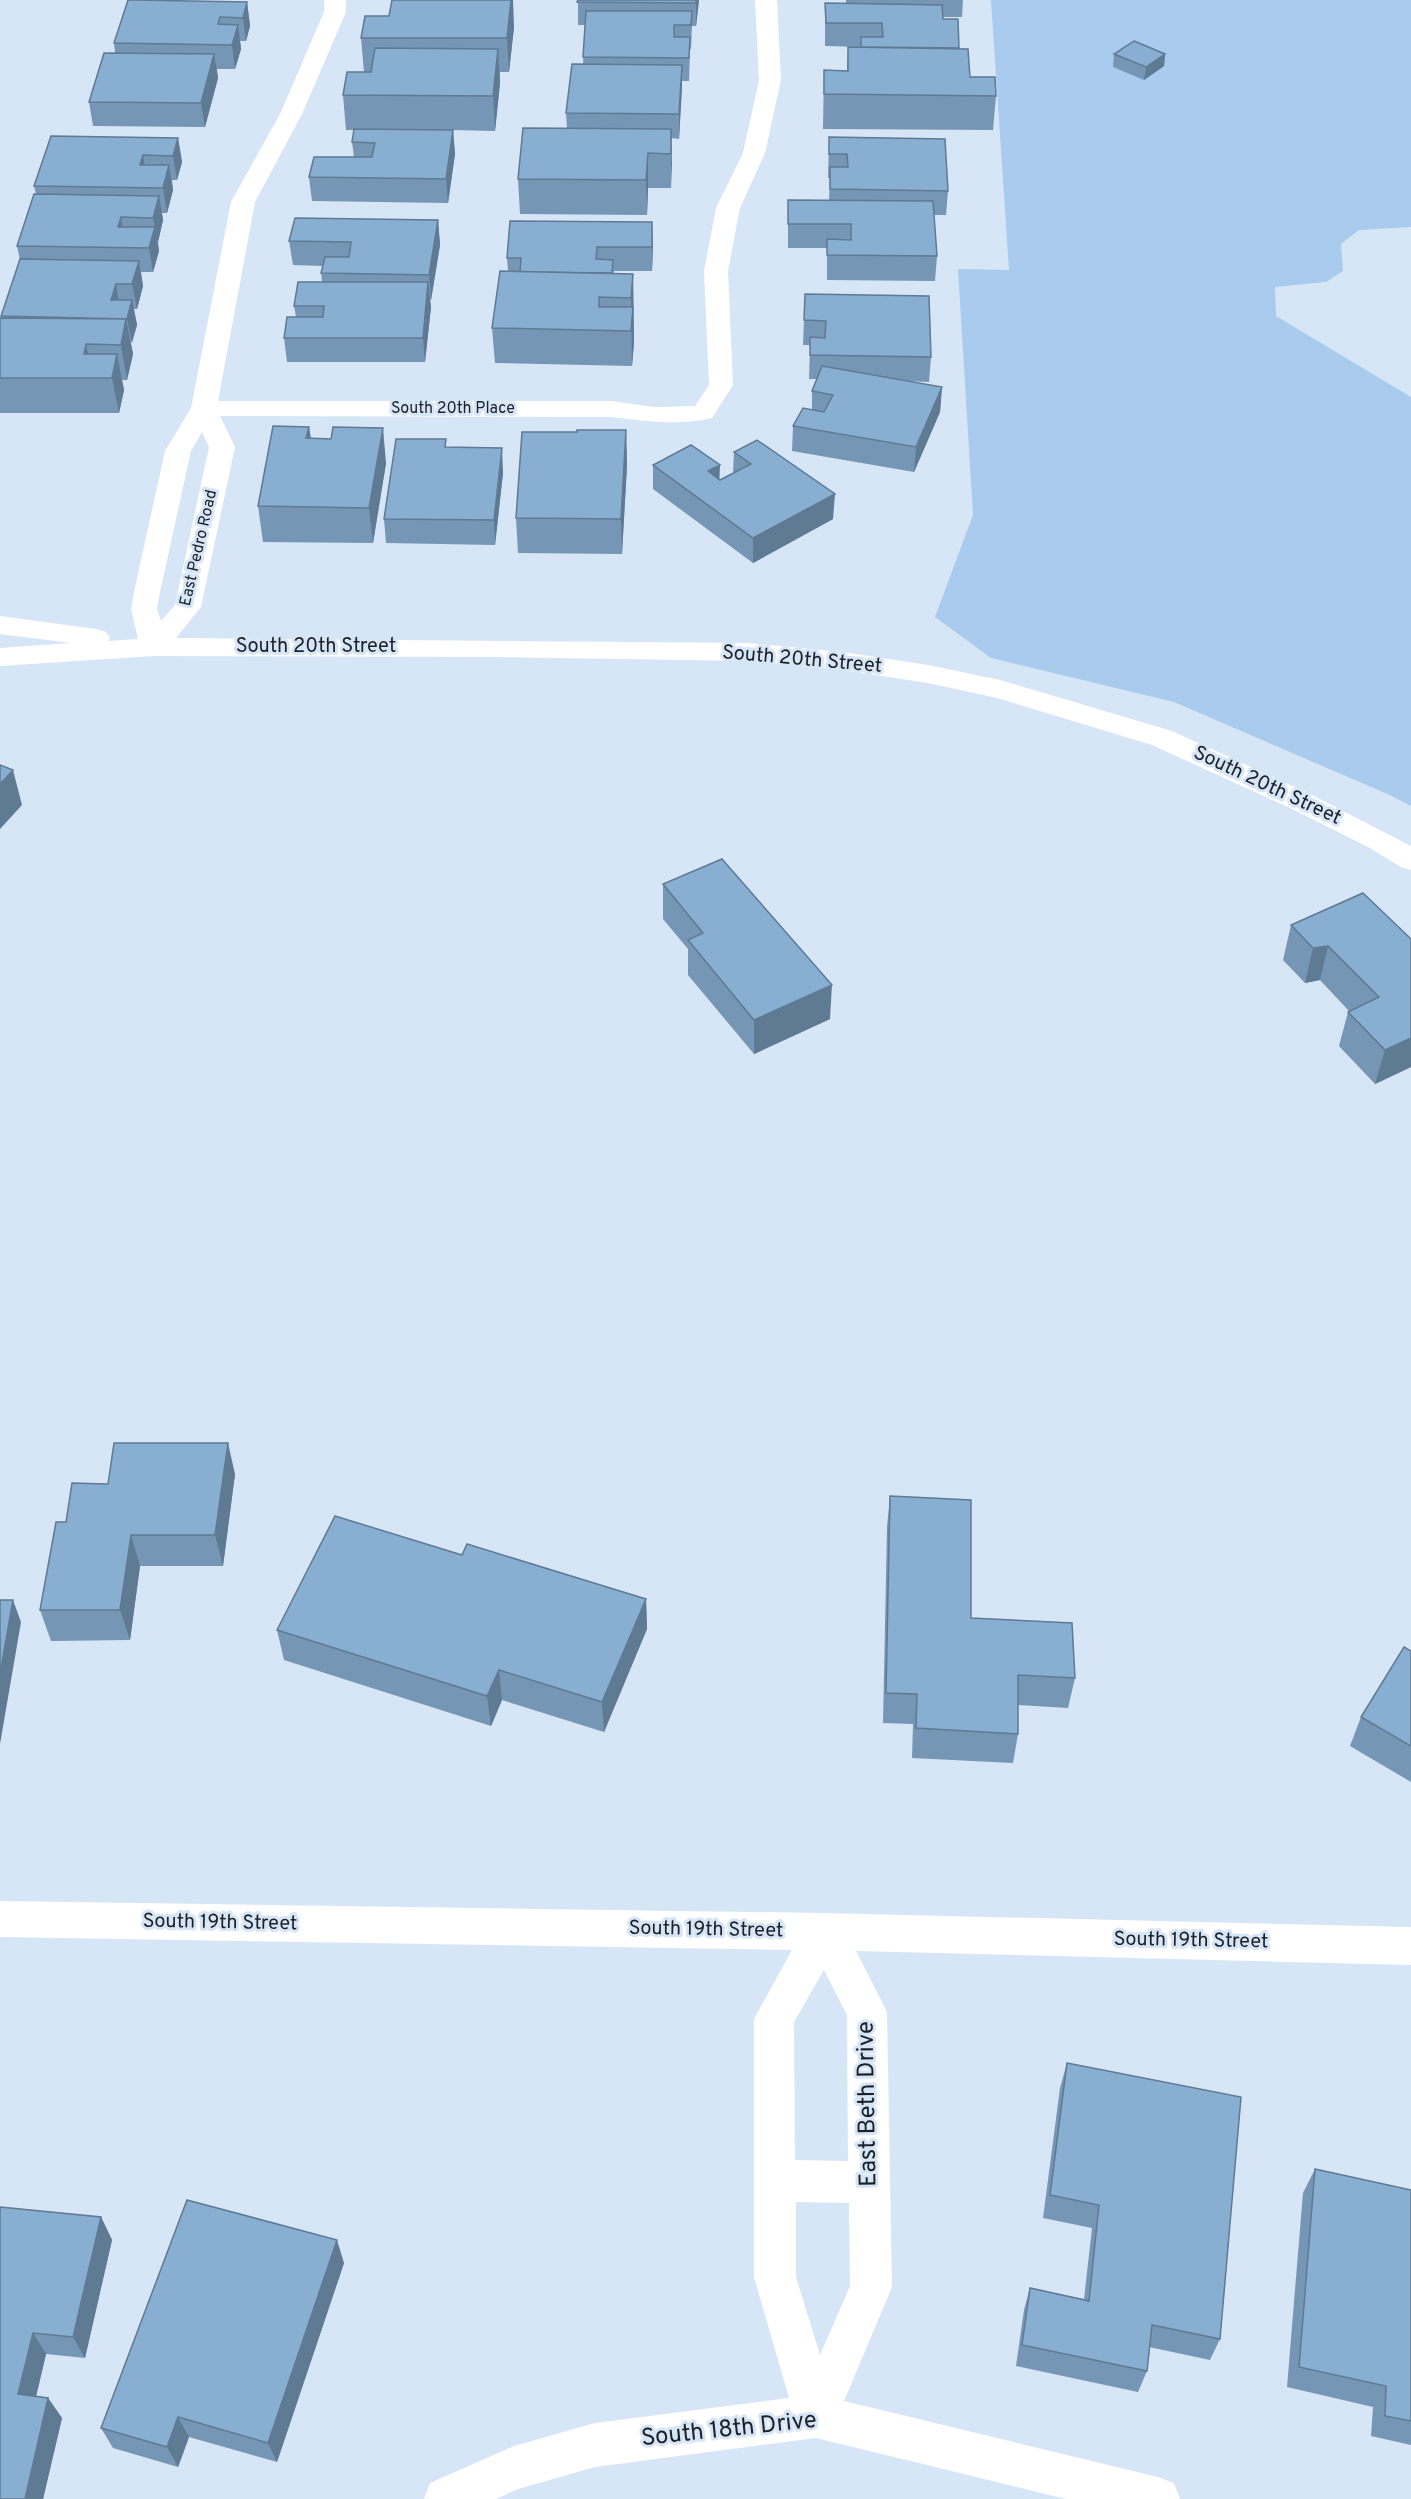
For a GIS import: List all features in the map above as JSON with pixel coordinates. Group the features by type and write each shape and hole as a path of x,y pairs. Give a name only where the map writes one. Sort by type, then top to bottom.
{"street":[{"path":"154,647 144,609 147,592 178,451 204,408 243,202 291,114 335,12 335,0"},
{"name":"South 20th Place","path":"204,408 611,409 654,415 702,413 721,385 716,271 728,208 754,153 770,80 766,0"},
{"name":"East Pedro Road","path":"154,647 188,607 222,447 204,408"},
{"name":"South 20th Street","path":"0,625 154,647"},
{"name":"South 20th Street","path":"0,657 154,647 491,648 748,652 843,661 928,674 1000,689 1162,738 1300,801 1378,840 1411,860"},
{"name":"South 19th Street","path":"0,1919 824,1932 1411,1946"},
{"path":"816,2416 775,2277 774,2019 824,1932"},
{"name":"East Beth Drive","path":"816,2416 871,2287 867,2012 824,1932"},
{"path":"775,2181 869,2182"},
{"name":"South 18th Drive","path":"446,2499 514,2468 595,2445 816,2416 1158,2499"}],"shaded area":[{"path":"991,0 1411,0 1411,227 1359,230 1341,244 1343,271 1326,282 1275,287 1276,316 1411,397 1411,806 1174,702 991,658 935,617 973,515 958,269 1009,270"}],"building":[{"path":"128,0 247,2 243,18 220,17 218,24 238,25 232,45 114,43"},
{"path":"392,0 511,0 507,38 361,38 365,16 389,16"},
{"path":"578,0 696,0 696,3 577,2"},
{"path":"825,3 942,5 943,19 958,19 959,48 861,47 861,37 883,37 882,23 826,23"},
{"path":"586,11 692,11 691,25 674,25 674,37 690,37 689,58 583,57"},
{"path":"1134,41 1165,54 1146,67 1114,54"},
{"path":"848,47 968,49 970,77 995,77 996,96 824,94 824,70 848,71"},
{"path":"375,48 498,49 493,96 343,95 347,72 371,72"},
{"path":"104,53 214,54 201,103 89,102"},
{"path":"572,64 682,65 679,114 566,113"},
{"path":"523,128 671,129 671,154 648,153 646,180 518,179"},
{"path":"354,129 453,130 446,179 309,177 314,157 372,157 375,143 352,142"},
{"path":"51,136 178,138 173,156 143,155 140,165 169,165 163,188 34,186"},
{"path":"829,137 945,139 948,191 830,189 830,167 848,167 847,154 829,154"},
{"path":"34,194 159,196 153,218 121,217 118,227 155,227 149,248 17,246"},
{"path":"788,200 933,201 937,256 827,255 827,239 851,240 851,224 788,224"},
{"path":"295,218 438,220 429,275 321,273 325,257 349,257 351,242 289,241"},
{"path":"510,221 652,222 652,247 597,247 596,259 613,260 612,273 520,272 521,258 507,258"},
{"path":"20,259 139,261 132,284 116,284 111,300 132,300 127,319 1,316"},
{"path":"500,271 633,274 631,298 599,297 599,307 633,307 631,331 492,328"},
{"path":"298,282 428,282 423,338 284,338 287,317 323,317 324,306 294,306"},
{"path":"805,294 929,296 931,357 810,355 810,337 825,338 826,321 804,320"},
{"path":"0,318 126,319 121,345 86,344 84,354 117,354 112,378 0,378"},
{"path":"822,366 942,387 916,447 793,426 803,408 824,412 833,395 812,391"},
{"path":"273,426 309,427 306,438 331,439 333,427 383,428 369,508 258,506"},
{"path":"577,430 626,430 621,519 516,518 522,432 577,432"},
{"path":"396,439 446,439 445,447 502,448 494,520 384,519"},
{"path":"757,440 835,494 753,538 653,465 691,445 720,465 708,471 720,480 751,464 734,452"},
{"path":"0,765 13,770 0,784"},
{"path":"722,859 832,985 754,1020 688,940 703,933 663,884"},
{"path":"1363,893 1411,939 1411,1038 1385,1050 1348,1012 1379,997 1328,946 1313,948 1291,925"},
{"path":"114,1443 228,1443 215,1535 131,1535 120,1610 40,1610 56,1522 66,1522 72,1483 108,1484"},
{"path":"890,1496 971,1500 971,1618 1072,1623 1075,1678 1018,1675 1018,1734 916,1728 917,1694 886,1693"},
{"path":"335,1516 462,1555 467,1544 646,1599 602,1702 499,1670 487,1696 277,1630"},
{"path":"0,1600 13,1600 0,1674"},
{"path":"1404,1647 1411,1651 1411,1746 1361,1717"},
{"path":"1067,2063 1241,2097 1220,2339 1152,2325 1147,2371 1022,2345 1030,2288 1089,2301 1099,2205 1050,2195"},
{"path":"1315,2169 1411,2190 1411,2421 1385,2416 1386,2386 1299,2367"},
{"path":"187,2200 337,2240 268,2443 178,2417 167,2447 101,2428"},
{"path":"0,2207 101,2217 73,2337 33,2333 18,2394 48,2398 25,2499 0,2499"}]}
